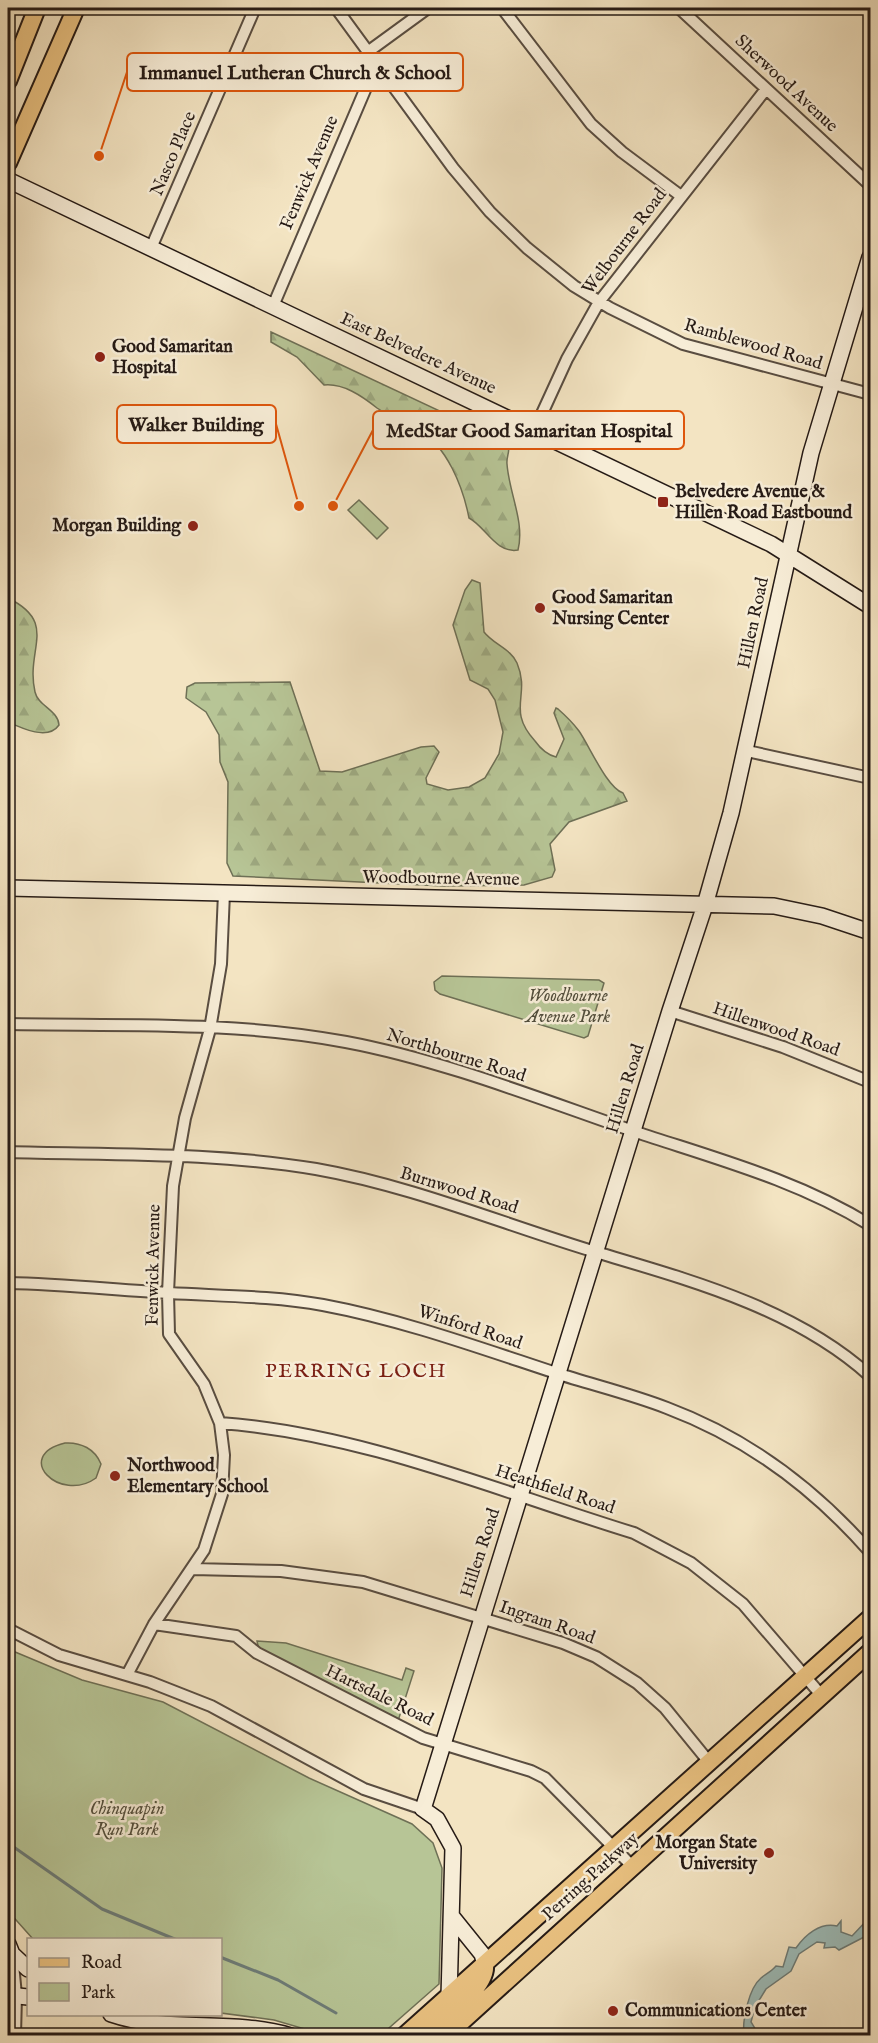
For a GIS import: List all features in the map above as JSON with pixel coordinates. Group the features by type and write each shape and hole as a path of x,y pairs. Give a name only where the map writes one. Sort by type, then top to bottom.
{"main road":[{"path":"8,81 37,8"},
{"path":"8,163 76,8"},
{"name":"Perring Parkway","path":"449,1997 870,1618"},
{"name":"Perring Parkway","path":"446,2036 870,1652"},
{"path":"426,2036 478,1986 486,1972 485,1964"},
{"path":"404,2036 449,1997"}],"street":[{"name":"Nasco Place","path":"151,248 255,8"},
{"name":"Ramblewood Road","path":"336,8 453,168 490,212 527,248 574,286 599,302 683,344 870,394"},
{"path":"369,51 428,8"},
{"path":"501,8 554,80 591,124 622,152 681,196"},
{"name":"Sherwood Avenue","path":"679,8 870,185"},
{"name":"Fenwick Avenue","path":"273,306 365,90 369,51"},
{"name":"Welbourne Road","path":"534,431 567,359 599,302 766,89"},
{"name":"East Belvedere Avenue","path":"8,180 789,553 870,606"},
{"name":"Hillen Road","path":"423,1809 670,1011 705,905 747,751 789,553 830,384 870,257"},
{"path":"747,751 870,778"},
{"name":"Woodbourne Avenue","path":"8,888 796,909 870,932"},
{"name":"Fenwick Avenue","path":"127,1675 154,1624 193,1569 211,1535 222,1494 224,1455 220,1423 204,1384 169,1334 168,1293 170,1218 178,1156 210,1029 221,964 224,893"},
{"name":"Hillenwood Road","path":"670,1011 783,1047 870,1082"},
{"name":"Northbourne Road","path":"8,1024 210,1029 288,1034 374,1048 566,1107 780,1178 823,1197 870,1225"},
{"name":"Burnwood Road","path":"8,1152 178,1156 262,1161 357,1178 462,1208 721,1291 767,1311 816,1338 870,1376"},
{"name":"Winford Road","path":"8,1283 84,1285 168,1293 269,1298 323,1305 390,1320 667,1408 735,1439 799,1481 829,1507 870,1552"},
{"name":"Heathfield Road","path":"220,1423 299,1432 340,1442 634,1533 682,1558 743,1604 822,1696"},
{"name":"Ingram Road","path":"193,1569 281,1571 363,1582 563,1642 615,1667 665,1708 709,1762"},
{"name":"Hartsdale Road","path":"154,1624 236,1636 258,1653 423,1738 531,1771 545,1778 632,1866"},
{"path":"8,1629 59,1655 127,1675 211,1706 364,1789 423,1809 437,1819 453,1848 453,1917 449,1997"},
{"path":"453,1917 482,1954 485,1964"},
{"path":"10,1949 27,1968"},
{"path":"10,1949 17,1996 15,2036"},
{"path":"119,2016 157,2025 246,2026 291,2036"}],"green space":[{"path":"271,332 506,442 509,448 508,475 520,529 518,550 503,548 469,518 463,493 452,468 428,436 382,411 352,391 338,386 324,385 297,357 271,342"},
{"path":"359,500 388,528 377,539 348,510"},
{"path":"472,580 480,583 484,632 511,654 517,663 522,685 520,711 526,730 542,749 556,757 564,739 554,713 556,708 558,709 579,731 605,775 623,793 627,801 569,822 550,844 555,870 552,877 524,885 444,886 233,876 227,863 228,782 220,762 219,735 206,712 186,698 187,687 195,683 290,682 320,771 342,772 421,747 434,746 439,752 426,778 427,784 448,790 469,787 485,778 499,754 503,732 495,700 488,689 470,680 453,625 465,590"},
{"path":"8,598 23,607 32,617 36,627 33,677 35,692 40,701 55,715 59,725 48,732 34,732 8,722"},
{"name":"Woodbourne Avenue Park","path":"442,976 599,980 604,983 588,1036 584,1038 440,994 435,990 434,982"},
{"path":"65,1443 82,1445 95,1454 101,1464 96,1478 82,1484 69,1485 56,1482 47,1475 42,1467 42,1458 50,1449"},
{"path":"257,1641 286,1643 402,1680 406,1668 414,1671 398,1721 259,1650"},
{"name":"Chinquapin Run Park","path":"8,1649 82,1680 163,1702 309,1778 412,1824 433,1843 442,1868 439,1984 381,2035 325,2035 274,2020 222,2013 222,1938 32,1938 8,1911"}],"water":[{"path":"870,1917 870,1934 839,1950 835,1947 824,1948 825,1943 817,1942 799,1954 791,1971 766,1989 755,2007 751,2022 759,2035 744,2035 745,2013 753,1989 761,1978 776,1966 783,1967 789,1947 796,1948 813,1931 825,1926 837,1926 841,1921 841,1932 852,1936"}],"waterway":[{"path":"8,1843 102,1909 172,1938"},
{"path":"222,1958 278,1980 336,2013"}],"place":[{"name":"Immanuel Lutheran Church & School","path":"99,156"},
{"name":"Good Samaritan Hospital","path":"100,357"},
{"name":"Belvedere Avenue & Hillen Road Eastbound","path":"663,502"},
{"name":"Walker Building","path":"299,506"},
{"name":"MedStar Good Samaritan Hospital","path":"333,506"},
{"name":"Morgan Building","path":"193,526"},
{"name":"Good Samaritan Nursing Center","path":"540,608"},
{"name":"Northwood Elementary School","path":"115,1476"},
{"name":"Morgan State University","path":"769,1853"},
{"name":"Communications Center","path":"613,2011"}],"district":[{"name":"PERRING LOCH","path":"356,1371"}]}
